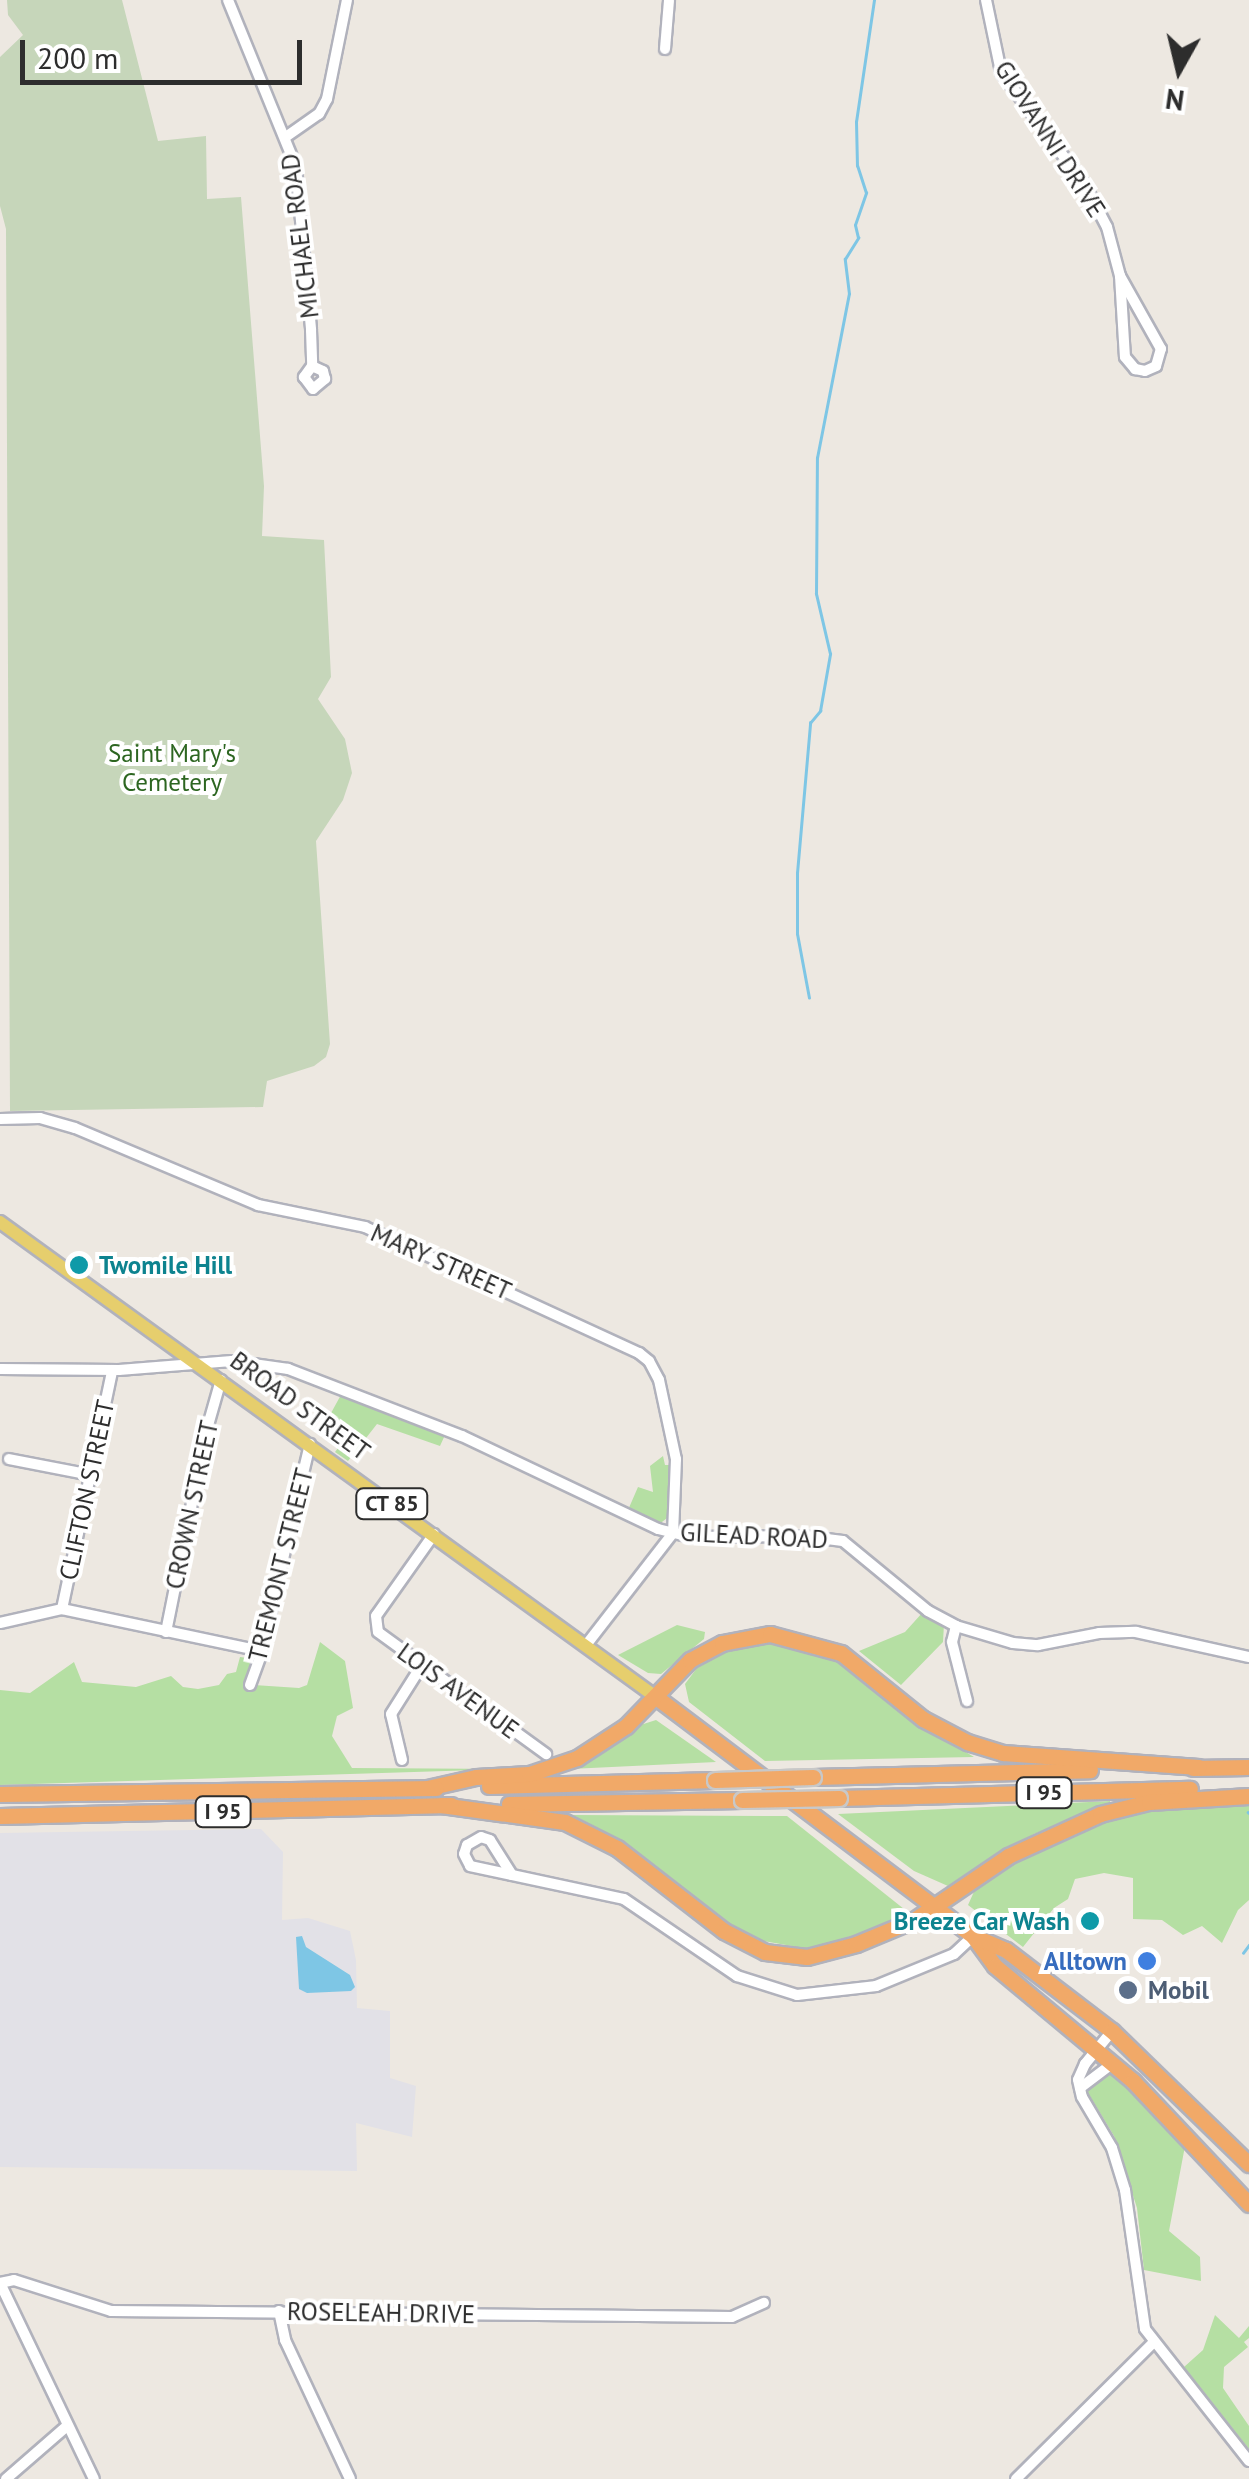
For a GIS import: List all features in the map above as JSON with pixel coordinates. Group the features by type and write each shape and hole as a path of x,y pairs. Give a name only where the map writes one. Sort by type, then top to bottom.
{"highway":[{"path":"427,1788 476,1778 529,1774 577,1758 626,1726 690,1660 722,1643 770,1634 841,1653 924,1720 985,1748 1040,1759 1199,1768"},
{"name":"BROAD STREET","path":"656,1696 936,1908"},
{"name":"I 95","path":"0,1794 427,1788 1249,1766"},
{"name":"I 95","path":"2,1816 1249,1787"},
{"path":"441,1805 544,1816 600,1838 724,1932 765,1952 787,1956 826,1954 936,1908 1008,1856 1100,1814 1149,1802 1249,1796"},
{"name":"CT 85","path":"936,1908 973,1936 1012,1955 1112,2031 1249,2164"},
{"name":"CT 85","path":"973,1936 998,1968 1113,2063 1249,2204"}],"main road":[{"name":"BROAD STREET","path":"0,1222 656,1696"}],"street":[{"name":"MICHAEL ROAD","path":"228,0 287,136 300,197 312,366"},
{"path":"287,136 319,114 327,98 347,0"},
{"path":"665,49 670,0"},
{"name":"GIOVANNI DRIVE","path":"986,0 991,43 1001,72 1086,186 1107,227 1120,276 1124,357 1135,370 1145,370 1156,366 1160,349 1120,276"},
{"name":"MARY STREET","path":"0,1119 40,1118 76,1128 258,1205 366,1227 639,1352 656,1368 676,1459 673,1533"},
{"name":"GILEAD ROAD","path":"0,1369 112,1370 256,1363 310,1375 446,1429 673,1533 843,1541 928,1610 956,1626 1013,1643 1038,1645 1136,1632 1249,1657"},
{"name":"CLIFTON STREET","path":"62,1609 112,1370"},
{"name":"CROWN STREET","path":"166,1632 206,1429 221,1380"},
{"name":"TREMONT STREET","path":"250,1685 262,1651 310,1444"},
{"path":"9,1459 91,1475"},
{"path":"586,1644 673,1533"},
{"name":"LOIS AVENUE","path":"434,1534 376,1616 378,1632 546,1754"},
{"path":"0,1622 62,1609 262,1651"},
{"path":"956,1626 952,1642 967,1701"},
{"path":"402,1760 390,1714 422,1665"},
{"path":"512,1875 490,1840 481,1837 467,1844 464,1854 470,1866 512,1875 624,1899 737,1976 797,1995 876,1986 954,1954 973,1936"},
{"path":"1112,2031 1085,2064 1080,2088 1112,2148 1125,2190 1139,2274 1139,2308 1154,2342 1249,2461"},
{"path":"1080,2088 1102,2066 1113,2063"},
{"name":"ROSELEAH DRIVE","path":"0,2283 14,2280 111,2311 732,2317 764,2303"},
{"path":"0,2283 94,2479"},
{"path":"278,2311 286,2340 350,2479"},
{"path":"1016,2479 1154,2342"},
{"path":"6,2479 67,2426"}],"shaded area":[{"path":"261,1829 283,1852 282,1920 308,1918 350,1931 356,1960 357,2008 390,2011 390,2078 416,2086 412,2137 356,2123 357,2171 0,2167 0,1833"}],"green space":[{"name":"Saint Mary's Cemetery","path":"7,0 122,0 158,141 206,136 207,199 241,197 264,486 262,536 324,540 331,677 318,699 345,739 352,773 343,800 316,841 330,1044 326,1057 314,1066 267,1081 263,1107 10,1111 6,229 0,206 0,57 23,35 8,15"},
{"path":"342,1393 445,1435 440,1446 377,1424 348,1461 335,1452 344,1440 325,1424"},
{"path":"663,1456 665,1465 673,1465 671,1515 658,1525 628,1510 638,1487 653,1492 650,1466"},
{"path":"923,1612 944,1624 943,1642 901,1685 859,1651 905,1632"},
{"path":"677,1625 705,1632 704,1639 661,1674 648,1673 618,1655"},
{"path":"320,1642 345,1661 353,1708 337,1716 332,1736 352,1768 511,1769 0,1785 0,1690 30,1693 74,1662 82,1682 136,1687 171,1676 183,1687 198,1689 219,1685 227,1674 236,1672 240,1657 254,1659 254,1685 299,1688 307,1685"},
{"path":"762,1642 790,1642 835,1657 918,1723 974,1757 765,1761 689,1702 685,1684 697,1668 717,1655"},
{"path":"656,1720 716,1762 570,1769 631,1728"},
{"path":"1110,1801 1110,1805 1034,1834 948,1886 914,1871 838,1814"},
{"path":"1249,1803 1249,1900 1238,1910 1222,1943 1202,1926 1183,1935 1162,1920 1133,1919 1133,1878 1104,1873 1075,1879 1068,1899 1054,1908 1023,1947 968,1905 977,1885 1067,1832 1141,1811"},
{"path":"787,1816 904,1909 903,1915 887,1925 809,1949 752,1939 725,1927 566,1817"},
{"path":"1111,2071 1185,2146 1169,2231 1200,2257 1201,2281 1144,2270 1137,2208 1114,2136 1088,2093 1088,2088"},
{"path":"1215,2315 1239,2338 1249,2326 1249,2338 1244,2342 1248,2347 1224,2367 1223,2388 1249,2426 1249,2449 1184,2367 1203,2350"}],"water":[{"path":"302,1936 306,1947 350,1975 355,1987 351,1991 307,1993 299,1989 296,1937"}],"waterway":[{"path":"809,998 797,934 797,873 810,723 820,711 830,654 816,594 817,458 849,294 845,259 858,238 855,225 866,193 857,166 856,122 874,0"},
{"path":"1243,1953 1249,1945"}],"place":[{"name":"Twomile Hill","path":"79,1265"},
{"name":"Breeze Car Wash","path":"1090,1921"},
{"name":"Alltown","path":"1147,1961"},
{"name":"Mobil","path":"1128,1990"}]}
